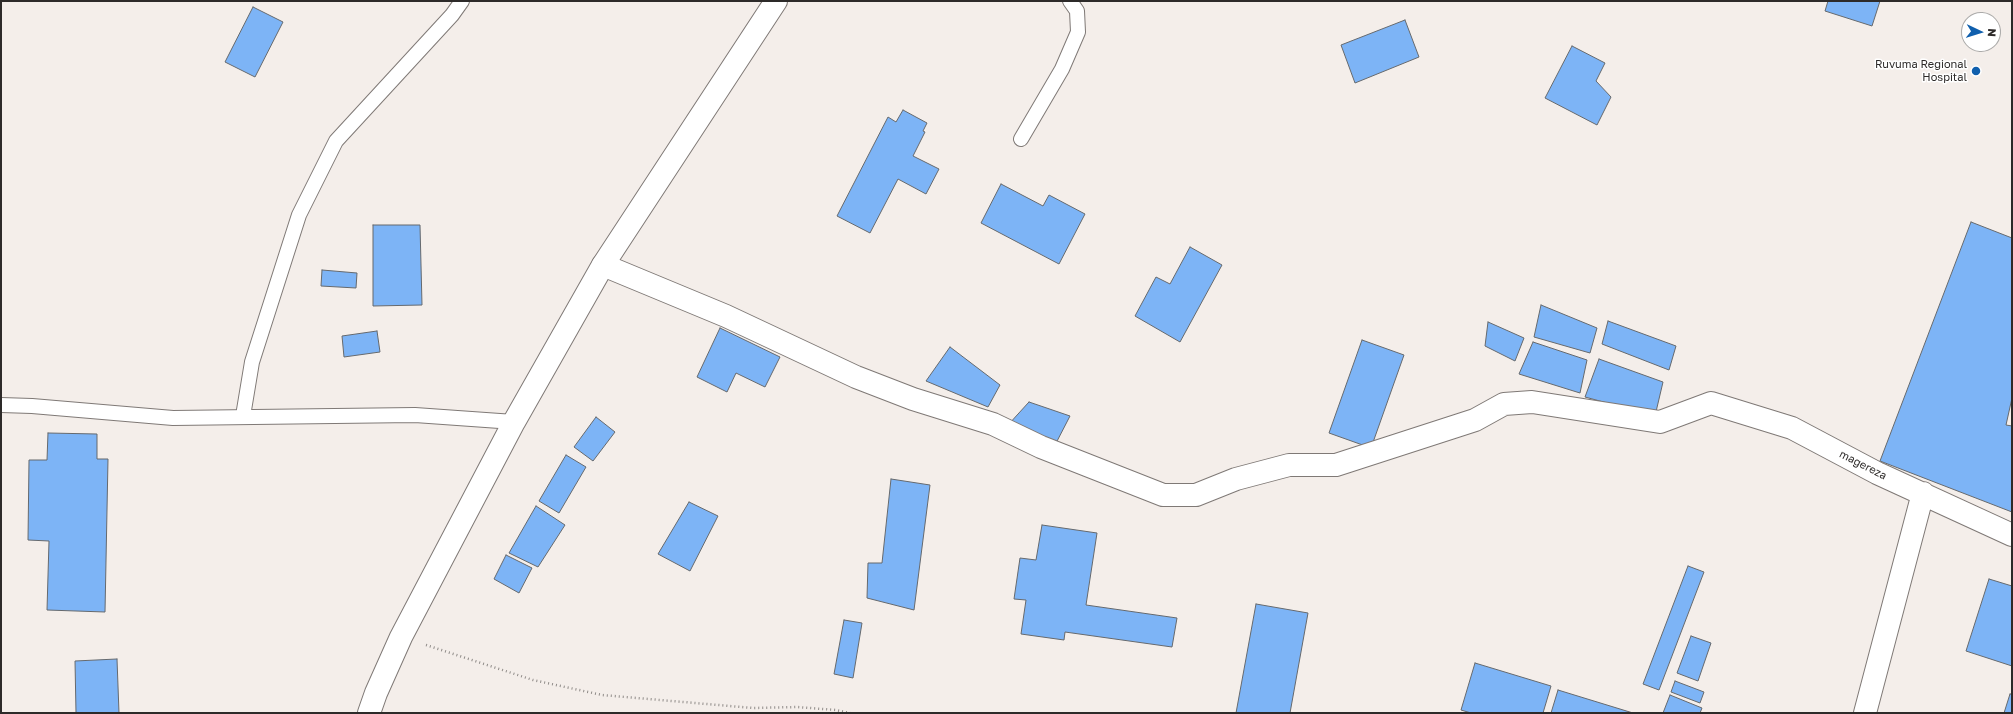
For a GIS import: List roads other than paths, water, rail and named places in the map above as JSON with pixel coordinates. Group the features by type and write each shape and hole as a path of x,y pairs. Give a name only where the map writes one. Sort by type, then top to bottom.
{"street":[{"path":"370,713 376,693 401,637 514,422 603,265 776,1"},
{"name":"magereza","path":"603,265 726,316 856,377 913,399 993,424 1041,448 1163,495 1196,495 1236,479 1289,465 1336,465 1475,420 1504,404 1532,402 1660,422 1711,403 1792,428 1877,473 2012,535"},
{"path":"1865,713 1923,494"}],"lane":[{"path":"243,416 252,362 300,215 336,141 452,15 462,1"},
{"path":"1021,139 1062,70 1078,32 1077,11 1070,1"},
{"path":"1,405 32,406 173,418 415,415 514,422"}],"place":[{"name":"Ruvuma Regional Hospital","path":"1976,71"}]}
